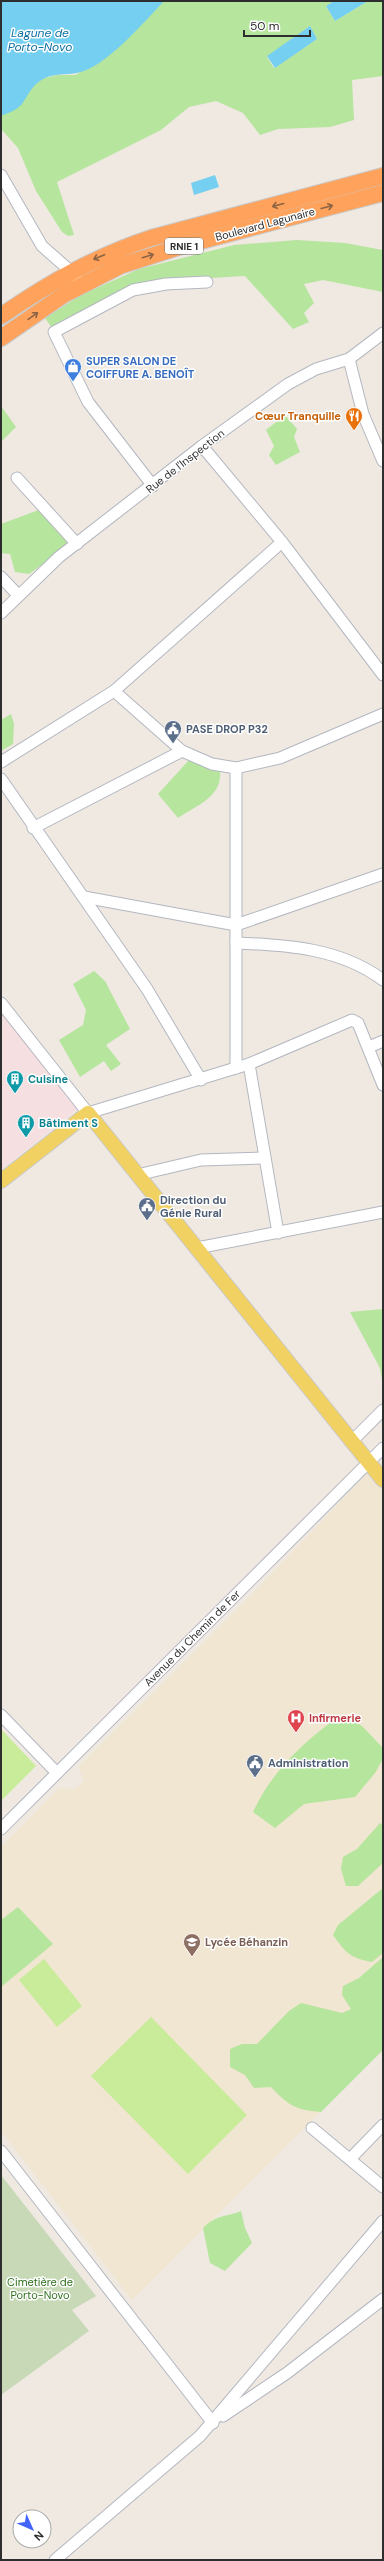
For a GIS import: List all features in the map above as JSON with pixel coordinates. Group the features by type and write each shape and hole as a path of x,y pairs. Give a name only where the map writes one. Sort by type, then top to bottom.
{"highway":[{"name":"Boulevard Lagunaire","path":"1,316 72,270 114,250 145,240 383,176"},
{"name":"Boulevard Lagunaire","path":"1,338 80,285 141,258 383,193"}],"main road":[{"path":"1,1181 88,1113 383,1480"}],"street":[{"path":"1,175 42,246 60,263 72,270 80,285"},
{"path":"153,486 88,402 54,332 132,290 166,284 207,282"},
{"name":"Rue de l'Inspection","path":"1,613 18,595 77,544 153,486 202,446 288,384 316,369 349,359 383,333"},
{"path":"349,359 363,414 383,461"},
{"path":"202,446 282,542 383,675"},
{"path":"17,478 77,544"},
{"path":"1,762 94,706 114,691 282,542"},
{"path":"1,577 18,595"},
{"path":"114,691 182,752 212,764 236,768 280,758 383,714"},
{"path":"33,828 182,752"},
{"path":"236,768 236,1068"},
{"path":"1,780 33,828 84,897 147,989 201,1080"},
{"path":"84,897 236,925 383,874"},
{"path":"236,943 282,944 308,948 339,957 373,972 383,980"},
{"path":"1,1003 88,1113 201,1080 248,1064 352,1020 358,1023 369,1047 383,1085"},
{"path":"369,1047 383,1041"},
{"path":"248,1064 278,1233"},
{"path":"137,1175 201,1160 265,1158"},
{"path":"197,1248 383,1212"},
{"path":"352,1441 383,1410"},
{"name":"Avenue du Chemin de Fer","path":"1,1829 383,1448"},
{"path":"1,1715 57,1773"},
{"path":"350,2159 383,2125"},
{"path":"312,2128 383,2187"},
{"path":"1,2150 213,2423"},
{"path":"56,2560 200,2436 213,2423 383,2221"},
{"path":"213,2423 287,2373 383,2300"}],"shaded area":[{"path":"1,1009 80,1107 1,1170"},
{"name":"Lycée Béhanzin","path":"368,1473 383,1491 383,2050 132,2300 1,2131 1,1865 3,1862 1,1847 59,1788 75,1789 84,1780 78,1767 247,1599"}],"green space":[{"path":"164,1 334,1 326,6 335,21 368,1 383,1 383,76 352,80 354,120 330,127 278,129 260,135 243,113 216,101 189,107 161,130 57,182 74,235 68,236 62,232 36,191 18,148 1,129 1,116 21,104 34,84 44,78 58,75 75,75 103,60","holes":["310,26 317,39 274,68 267,57"]},
{"path":"297,240 345,243 383,250 383,292 323,280 304,284 314,303 304,313 309,322 293,329 245,276 141,282 52,328 45,318 81,295 139,269 234,245"},
{"path":"1,406 16,427 1,442"},
{"path":"285,415 297,429 294,437 300,452 276,465 269,455 274,446 266,430"},
{"path":"44,508 71,537 67,547 29,574 15,572 10,554 1,553 1,524"},
{"path":"11,714 14,724 13,744 1,751 1,720"},
{"path":"190,759 220,769 220,779 214,793 208,799 178,818 158,794"},
{"path":"94,971 105,981 130,1029 106,1045 121,1064 111,1071 104,1061 80,1077 59,1040 83,1025 86,1010 73,984"},
{"path":"383,1309 383,1386 380,1368 350,1312"},
{"path":"341,1715 362,1726 382,1747 383,1759 375,1773 355,1797 304,1804 275,1828 253,1812 279,1770 314,1735"},
{"path":"1,1729 36,1766 1,1801"},
{"path":"380,1823 383,1825 383,1863 358,1886 346,1886 341,1869 343,1857 357,1849"},
{"path":"383,1888 383,1953 372,1962 358,1959 349,1954 333,1935 338,1925"},
{"path":"18,1907 53,1944 1,1987 1,1920"},
{"path":"383,1957 383,2050 321,2112 305,2110 293,2106 271,2087 254,2088 245,2075 230,2067 230,2049 242,2044 257,2044 289,2011 301,2003 342,2013 351,2009 342,1995 343,1986 359,1978"},
{"path":"44,1959 82,2006 57,2027 19,1980"},
{"path":"151,2017 247,2115 188,2174 91,2076"},
{"name":"Cimetière de Porto-Novo","path":"1,2175 96,2296 72,2310 89,2331 1,2395"},
{"path":"241,2211 245,2228 252,2243 225,2271 210,2263 203,2228 217,2218"}],"water":[{"name":"Lagune de Porto-Novo","path":"1,1 164,1 127,40 105,59 84,71 48,77 39,81 20,106 1,116"},
{"path":"334,1 368,1 335,21 326,6"},
{"path":"310,26 317,39 275,68 267,56"},
{"path":"215,175 219,187 194,195 191,183"}],"place":[{"name":"SUPER SALON DE COIFFURE A. BENOÎT","path":"73,382"},
{"name":"Cœur Tranquille","path":"354,431"},
{"name":"PASE DROP P32","path":"173,744"},
{"name":"Cuisine","path":"15,1094"},
{"name":"Bâtiment S","path":"26,1138"},
{"name":"Direction du Génie Rural","path":"147,1221"},
{"name":"Infirmerie","path":"296,1733"},
{"name":"Administration","path":"255,1778"},
{"name":"Lycée Béhanzin","path":"192,1957"}]}
